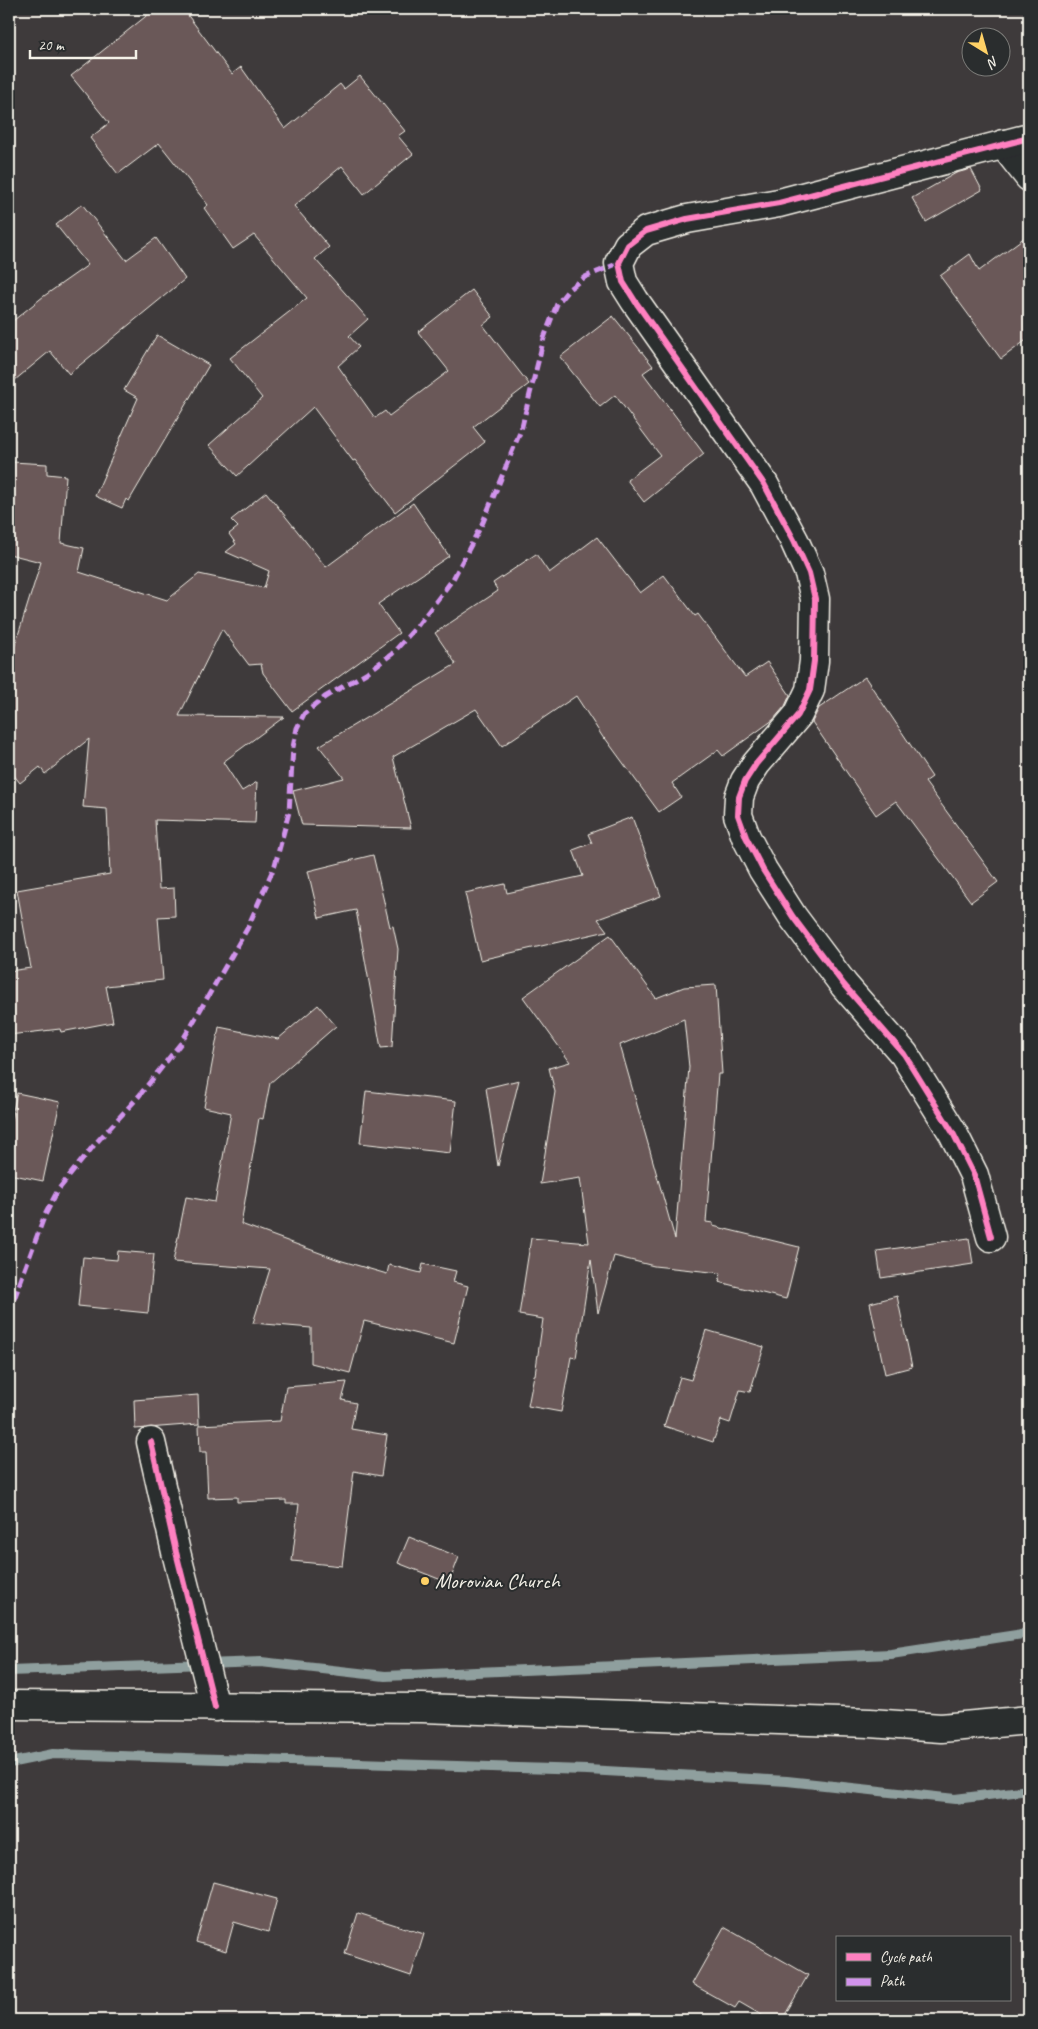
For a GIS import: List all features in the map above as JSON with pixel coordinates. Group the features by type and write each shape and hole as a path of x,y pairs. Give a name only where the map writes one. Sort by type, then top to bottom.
{"street":[{"path":"991,1237 974,1175 954,1134 904,1054 844,984 793,917 763,870 746,837 738,816 739,797 745,781 756,764 798,715 810,690 816,634 815,599 809,573 794,540 764,484 635,302 623,282 619,263 628,245 646,231 687,219 779,203 1029,138"},
{"path":"1003,144 1029,177"},
{"path":"151,1442 176,1552 216,1706"},
{"path":"9,1705 422,1708 870,1723 941,1728 1029,1720"}],"building":[{"path":"155,9 183,9 232,74 241,67 285,129 340,84 344,89 360,76 405,131 398,136 413,154 364,194 342,166 294,206 329,247 315,259 368,319 349,336 359,347 338,366 375,418 385,411 389,416 449,371 418,332 472,290 493,317 483,325 529,384 473,427 485,442 395,512 355,460 353,461 313,407 237,476 209,445 262,398 230,358 307,298 254,235 233,249 204,208 208,205 159,143 118,174 90,138 109,123 71,76"},
{"path":"971,169 982,190 926,222 912,198 956,173"},
{"path":"82,204 126,260 156,238 185,279 69,374 50,351 9,385 9,324 88,265 56,225"},
{"path":"1029,234 1029,338 1001,359 940,276 970,254 979,271"},
{"path":"613,316 653,366 643,373 704,454 644,502 627,480 660,455 615,395 600,407 560,357"},
{"path":"157,335 209,365 129,501 126,499 122,508 95,496 138,398 124,390"},
{"path":"12,462 47,464 47,474 66,476 61,543 84,548 79,572 167,600 199,574 264,588 269,571 226,552 236,544 229,534 238,527 231,520 266,492 326,567 413,503 449,556 378,604 399,633 292,711 263,673 261,664 249,665 222,629 179,716 284,717 223,762 242,791 257,782 255,823 155,820 159,889 174,888 175,916 158,917 163,980 106,986 113,1022 61,1032 60,1029 9,1035 9,971 31,968 17,890 110,874 107,809 83,807 89,739 45,774 40,767 20,783 9,769 9,664 41,562 9,554 9,504"},
{"path":"597,537 640,593 664,575 695,616 698,614 745,677 767,662 790,695 785,706 773,720 723,756 718,750 672,783 681,797 659,812 604,739 576,696 502,746 476,709 393,757 411,828 302,825 293,791 344,778 319,746 456,664 435,633 498,591 493,583 536,554 549,573"},
{"path":"865,677 932,777 925,782 998,882 971,902 896,801 876,815 812,722 819,708"},
{"path":"632,817 661,896 598,919 607,931 480,960 465,893 505,884 507,893 583,876 573,850 592,843 588,834"},
{"path":"373,855 390,927 393,926 398,949 392,1047 381,1048 356,910 319,918 308,871"},
{"path":"610,935 656,998 684,987 716,985 722,1074 718,1074 706,1222 713,1223 713,1226 799,1247 786,1299 719,1282 721,1273 654,1266 614,1256 598,1313 591,1259 576,1358 571,1357 561,1412 528,1406 535,1375 543,1319 519,1315 531,1238 589,1243 580,1178 540,1184 555,1092 549,1068 570,1062 523,997","holes":["684,1019 689,1067 675,1239 620,1045"]},
{"path":"318,1005 336,1026 270,1083 263,1119 259,1118 241,1224 339,1260 387,1274 389,1265 421,1273 423,1264 456,1271 453,1282 468,1286 454,1343 364,1321 350,1373 311,1363 311,1328 253,1323 270,1269 173,1262 186,1197 215,1202 231,1113 204,1107 219,1027 278,1039"},
{"path":"519,1080 498,1166 486,1088"},
{"path":"366,1091 456,1101 450,1153 360,1143"},
{"path":"17,1093 60,1102 43,1181 9,1174 9,1128"},
{"path":"969,1238 973,1264 881,1278 877,1251"},
{"path":"118,1251 154,1254 148,1313 78,1306 83,1257 117,1260"},
{"path":"897,1296 912,1367 885,1374 870,1303"},
{"path":"706,1330 764,1347 750,1392 740,1390 730,1423 721,1420 713,1442 664,1426 680,1377 691,1380"},
{"path":"347,1382 342,1400 356,1403 351,1429 387,1435 381,1476 354,1471 342,1566 292,1561 299,1504 286,1504 286,1500 237,1502 237,1497 208,1498 206,1452 200,1452 199,1425 280,1421 286,1387"},
{"path":"198,1395 199,1424 135,1429 134,1400"},
{"path":"409,1537 459,1557 449,1583 398,1563"},
{"path":"213,1882 277,1899 268,1932 234,1922 226,1951 196,1942"},
{"path":"358,1913 424,1934 411,1976 345,1954"},
{"path":"724,1927 808,1975 782,2020 770,2020 739,2002 735,2008 692,1984"}],"waterway":[{"path":"9,1671 261,1662 385,1676 891,1654 1029,1633"},
{"path":"9,1763 53,1754 587,1770 787,1781 955,1799 1029,1790"}],"marked path":[{"path":"9,1313 44,1217 58,1190 95,1144 139,1096 181,1043 247,929 275,865 289,812 293,747 297,728 304,714 325,697 366,673 392,654 418,625 453,579 483,522 521,430 544,338 557,304 569,289 585,277 619,263"}],"cycle path":[{"path":"991,1237 974,1175 953,1133 904,1054 844,985 793,917 763,870 746,837 738,815 739,797 745,781 756,764 798,715 810,690 814,661 815,599 809,573 794,540 764,484 635,301 623,282 619,263 628,245 646,231 687,219 779,203 1029,138"},
{"path":"151,1442 176,1552 215,1707"}],"place":[{"name":"Morovian Church","path":"425,1581"}]}
